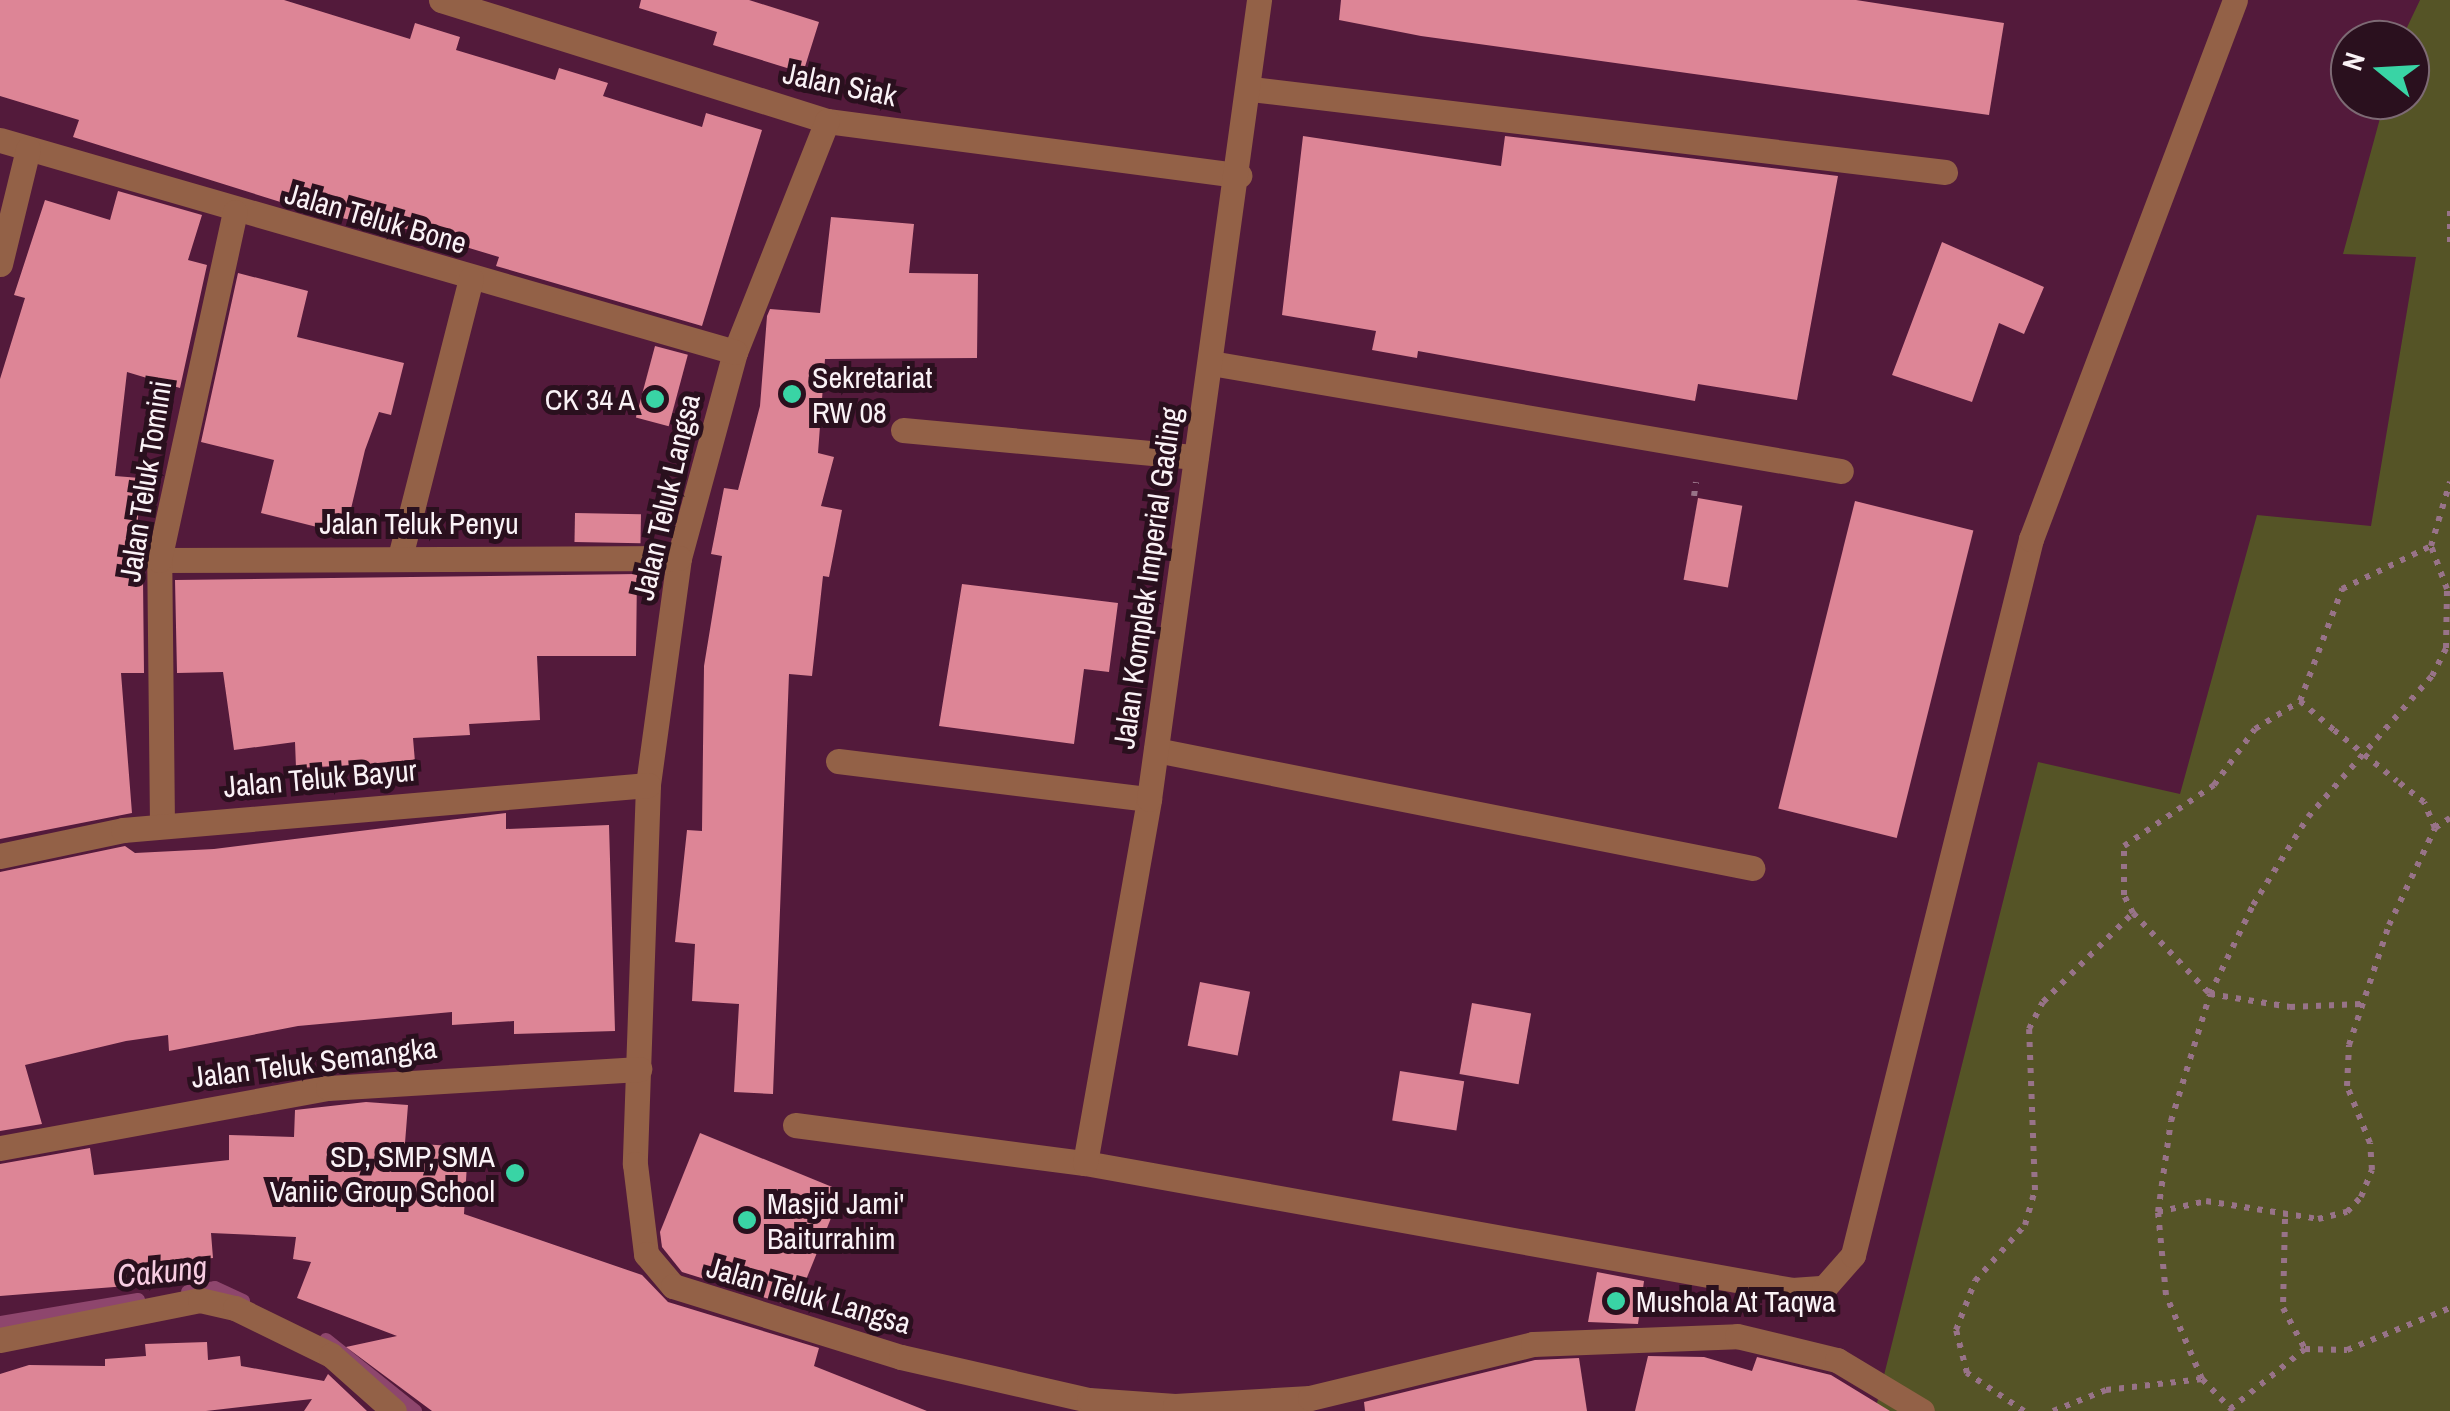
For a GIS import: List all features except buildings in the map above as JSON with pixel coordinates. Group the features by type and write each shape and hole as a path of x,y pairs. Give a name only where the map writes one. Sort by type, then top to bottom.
{"street":[{"name":"Jalan Siak","path":"441,0 826,121 1239,175"},
{"name":"Jalan Komplek Imperial Gading","path":"1085,1162 1149,799 1251,89 1259,0"},
{"path":"795,1126 1085,1162 1792,1290 1824,1288 1840,1275 1858,1237 2032,538 2234,0"},
{"path":"1251,89 1945,172"},
{"name":"Jalan Teluk Langsa","path":"826,121 735,352 679,558 648,785 635,1164 646,1254 673,1286 901,1356 1089,1400 1176,1406 1310,1398 1533,1344 1737,1336 1837,1360 1922,1411"},
{"name":"Jalan Teluk Bone","path":"0,140 235,212 735,352"},
{"path":"0,264 28,149"},
{"name":"Jalan Teluk Tomini","path":"162,826 159,560 235,212"},
{"path":"402,553 471,279"},
{"path":"1211,363 1842,471"},
{"path":"903,430 1196,457"},
{"name":"Jalan Teluk Penyu","path":"159,560 402,553 679,558"},
{"path":"1156,750 1752,868"},
{"path":"838,761 1149,799"},
{"name":"Jalan Teluk Bayur","path":"0,856 162,826 648,785"},
{"name":"Jalan Teluk Semangka","path":"0,1148 328,1088 639,1069"},
{"path":"0,1340 200,1300 235,1308 330,1355 394,1411"}],"path":[{"path":"2450,211 2450,248"},
{"path":"2450,482 2431,546 2446,589 2446,648 2432,676 2308,817 2210,994 2171,1121 2158,1212 2166,1296 2202,1379 2232,1410 2305,1349 2347,1350 2450,1308"},
{"path":"2360,1004 2290,1007 2210,994 2132,913 2124,896 2124,846 2214,785 2255,729 2300,701 2342,589 2431,546"},
{"path":"2300,701 2424,802 2435,828"},
{"path":"2158,1212 2206,1201 2285,1220 2347,1212 2372,1170 2370,1143 2347,1086 2360,1004 2435,828 2450,818"},
{"path":"2024,1411 1967,1373 1956,1330 1975,1281 2025,1225 2036,1190 2040,1163 2028,1095 2029,1029 2043,1002 2132,913"},
{"path":"2285,1220 2282,1308 2305,1349"},
{"path":"2053,1411 2106,1390 2202,1379"}],"shaded area":[{"path":"2420,0 2450,0 2450,1411 1875,1411 2038,762 2180,794 2257,515 2371,526 2416,257 2343,254 2380,120 2430,120 2430,20 2410,20"}],"waterway":[{"name":"Cakung","path":"188,1292 215,1288 243,1301"},
{"name":"Cakung","path":"0,1323 138,1300"},
{"name":"Cakung","path":"326,1340 415,1411"}],"place":[{"name":"Sekretariat RW 08","path":"792,394"},
{"name":"CK 34 A","path":"655,399"},
{"name":"SD, SMP, SMA Vaniic Group School","path":"515,1173"},
{"name":"Masjid Jami' Baiturrahim","path":"747,1220"},
{"name":"Mushola At Taqwa","path":"1616,1301"}]}
